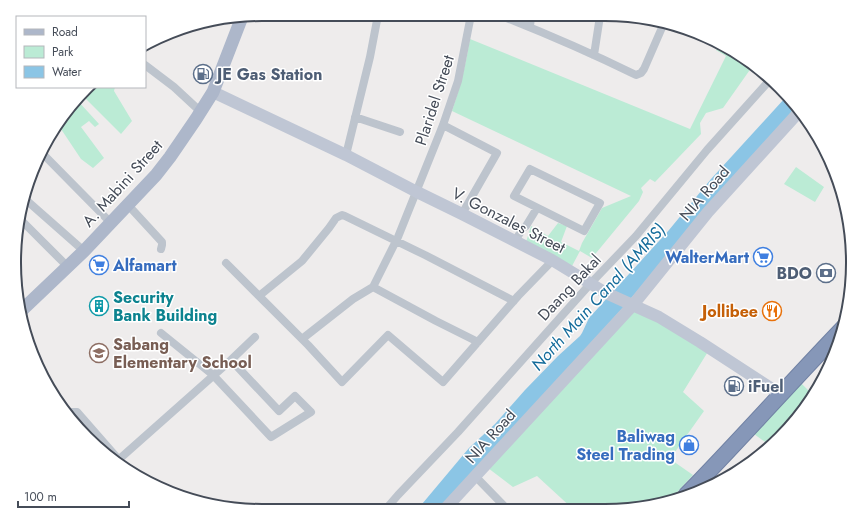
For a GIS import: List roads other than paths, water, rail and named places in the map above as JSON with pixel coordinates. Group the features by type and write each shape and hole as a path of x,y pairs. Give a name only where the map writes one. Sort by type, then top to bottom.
{"highway":[{"path":"694,487 733,447 780,394 834,338"}],"main road":[{"name":"A. Mabini Street","path":"25,307 84,251 156,175 170,157 213,92 240,22"}],"street":[{"path":"346,155 370,57 377,21"},
{"name":"Plaridel Street","path":"373,287 396,241 444,125 458,81 470,21"},
{"path":"514,21 636,74 641,73 647,64 662,28"},
{"path":"530,27 531,21"},
{"path":"594,55 599,21"},
{"path":"146,66 174,87 201,112"},
{"name":"Daang Bakal","path":"390,504 458,432 590,283 636,236 707,150 766,83"},
{"name":"V. Gonzales Street","path":"213,92 346,155 553,260 606,292 659,317 780,394"},
{"name":"NIA Road","path":"449,504 630,304 708,212 796,115"},
{"path":"355,117 400,132"},
{"path":"444,125 496,153 462,214"},
{"path":"45,157 111,223"},
{"path":"530,169 600,203 584,231 537,208 514,196 530,169"},
{"path":"28,203 84,251"},
{"path":"128,205 162,242 161,249"},
{"path":"517,242 523,228 526,226 537,208"},
{"path":"259,296 302,261 338,216 342,215 514,301"},
{"path":"24,223 68,267"},
{"path":"226,263 302,339 342,382 388,335 443,382 514,301 553,260"},
{"path":"302,339 353,299 373,287 478,342"},
{"path":"161,333 213,375 272,437 311,412 295,396 279,411 231,360"},
{"path":"121,458 255,337"},
{"path":"73,412 77,412 88,429"},
{"path":"475,476 502,504"}],"water":[{"name":"North Main Canal (AMRIS)","path":"783,100 793,112 620,311 444,504 422,504 469,448 495,424 525,390 580,336 589,318 669,230 711,179"}],"place":[{"name":"JE Gas Station","path":"203,74"},
{"name":"WalterMart","path":"763,257"},
{"name":"Alfamart","path":"99,265"},
{"name":"BDO","path":"826,273"},
{"name":"Security Bank Building","path":"99,306"},
{"name":"Jollibee","path":"772,311"},
{"name":"Sabang Elementary School","path":"99,353"},
{"name":"iFuel","path":"734,386"},
{"name":"Baliwag Steel Trading","path":"689,445"}]}
